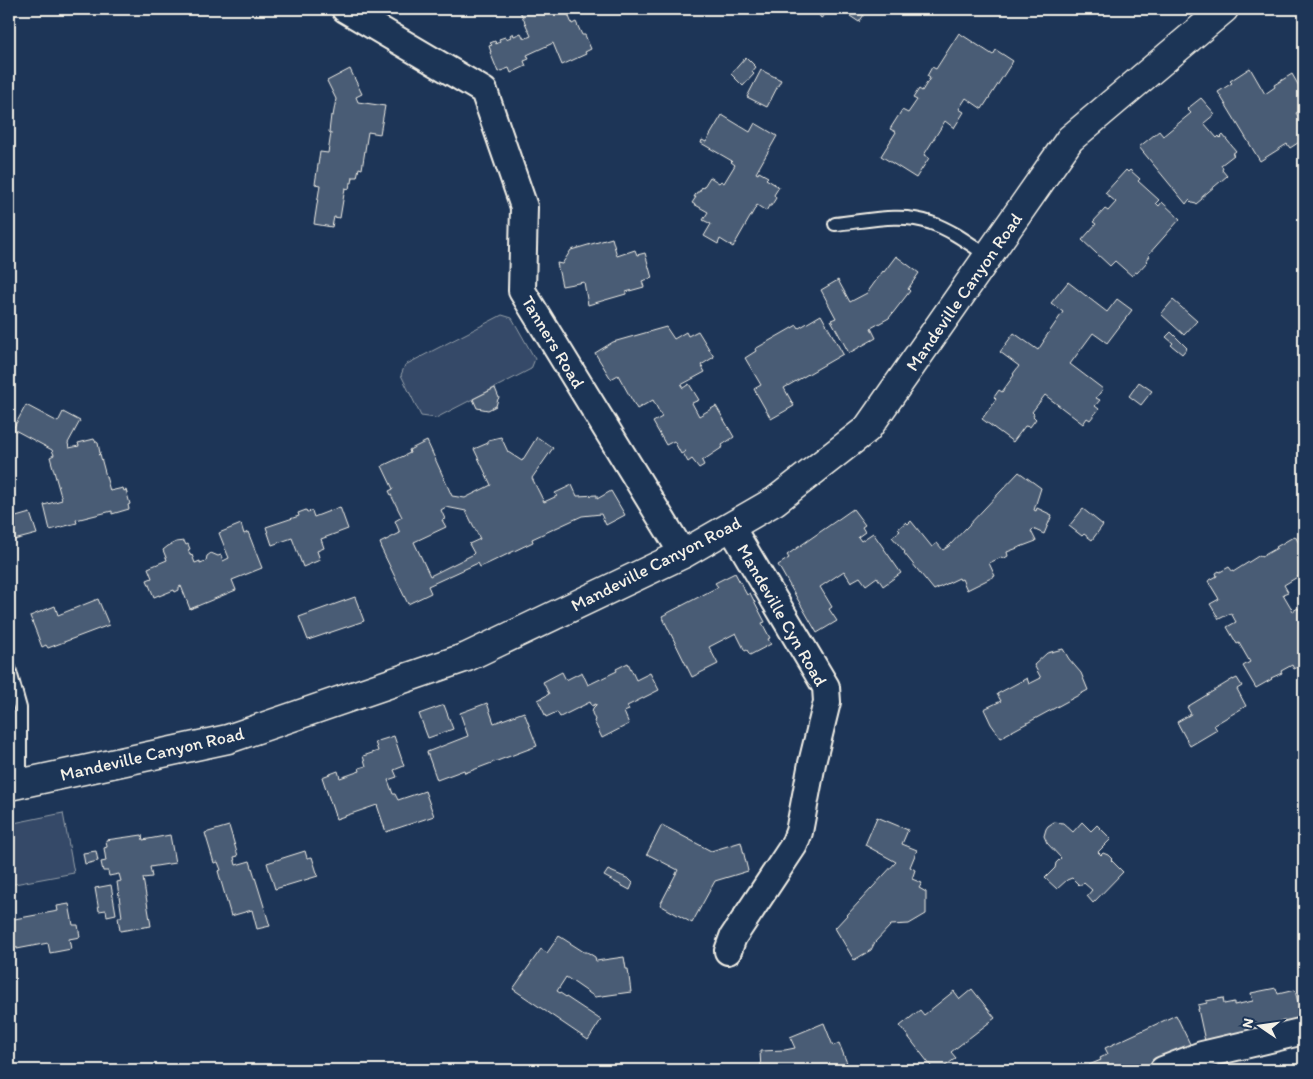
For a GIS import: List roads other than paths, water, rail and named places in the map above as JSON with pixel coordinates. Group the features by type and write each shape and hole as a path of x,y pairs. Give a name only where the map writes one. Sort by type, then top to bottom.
{"street":[{"name":"Tanners Road","path":"346,9 484,91 524,207 522,292 682,554"},
{"name":"Mandeville Canyon Road","path":"15,785 238,736 467,657 682,554 775,501 868,429 1070,138 1224,9"},
{"name":"Mandeville Cyn Road","path":"728,951 733,937 794,845 799,832 812,763 827,702 826,687 731,527"},
{"path":"1164,1070 1202,1055 1304,1031"}],"lane":[{"path":"836,224 900,217 912,218 930,222 944,228 988,256"},
{"path":"9,668 20,708 15,785"}]}
